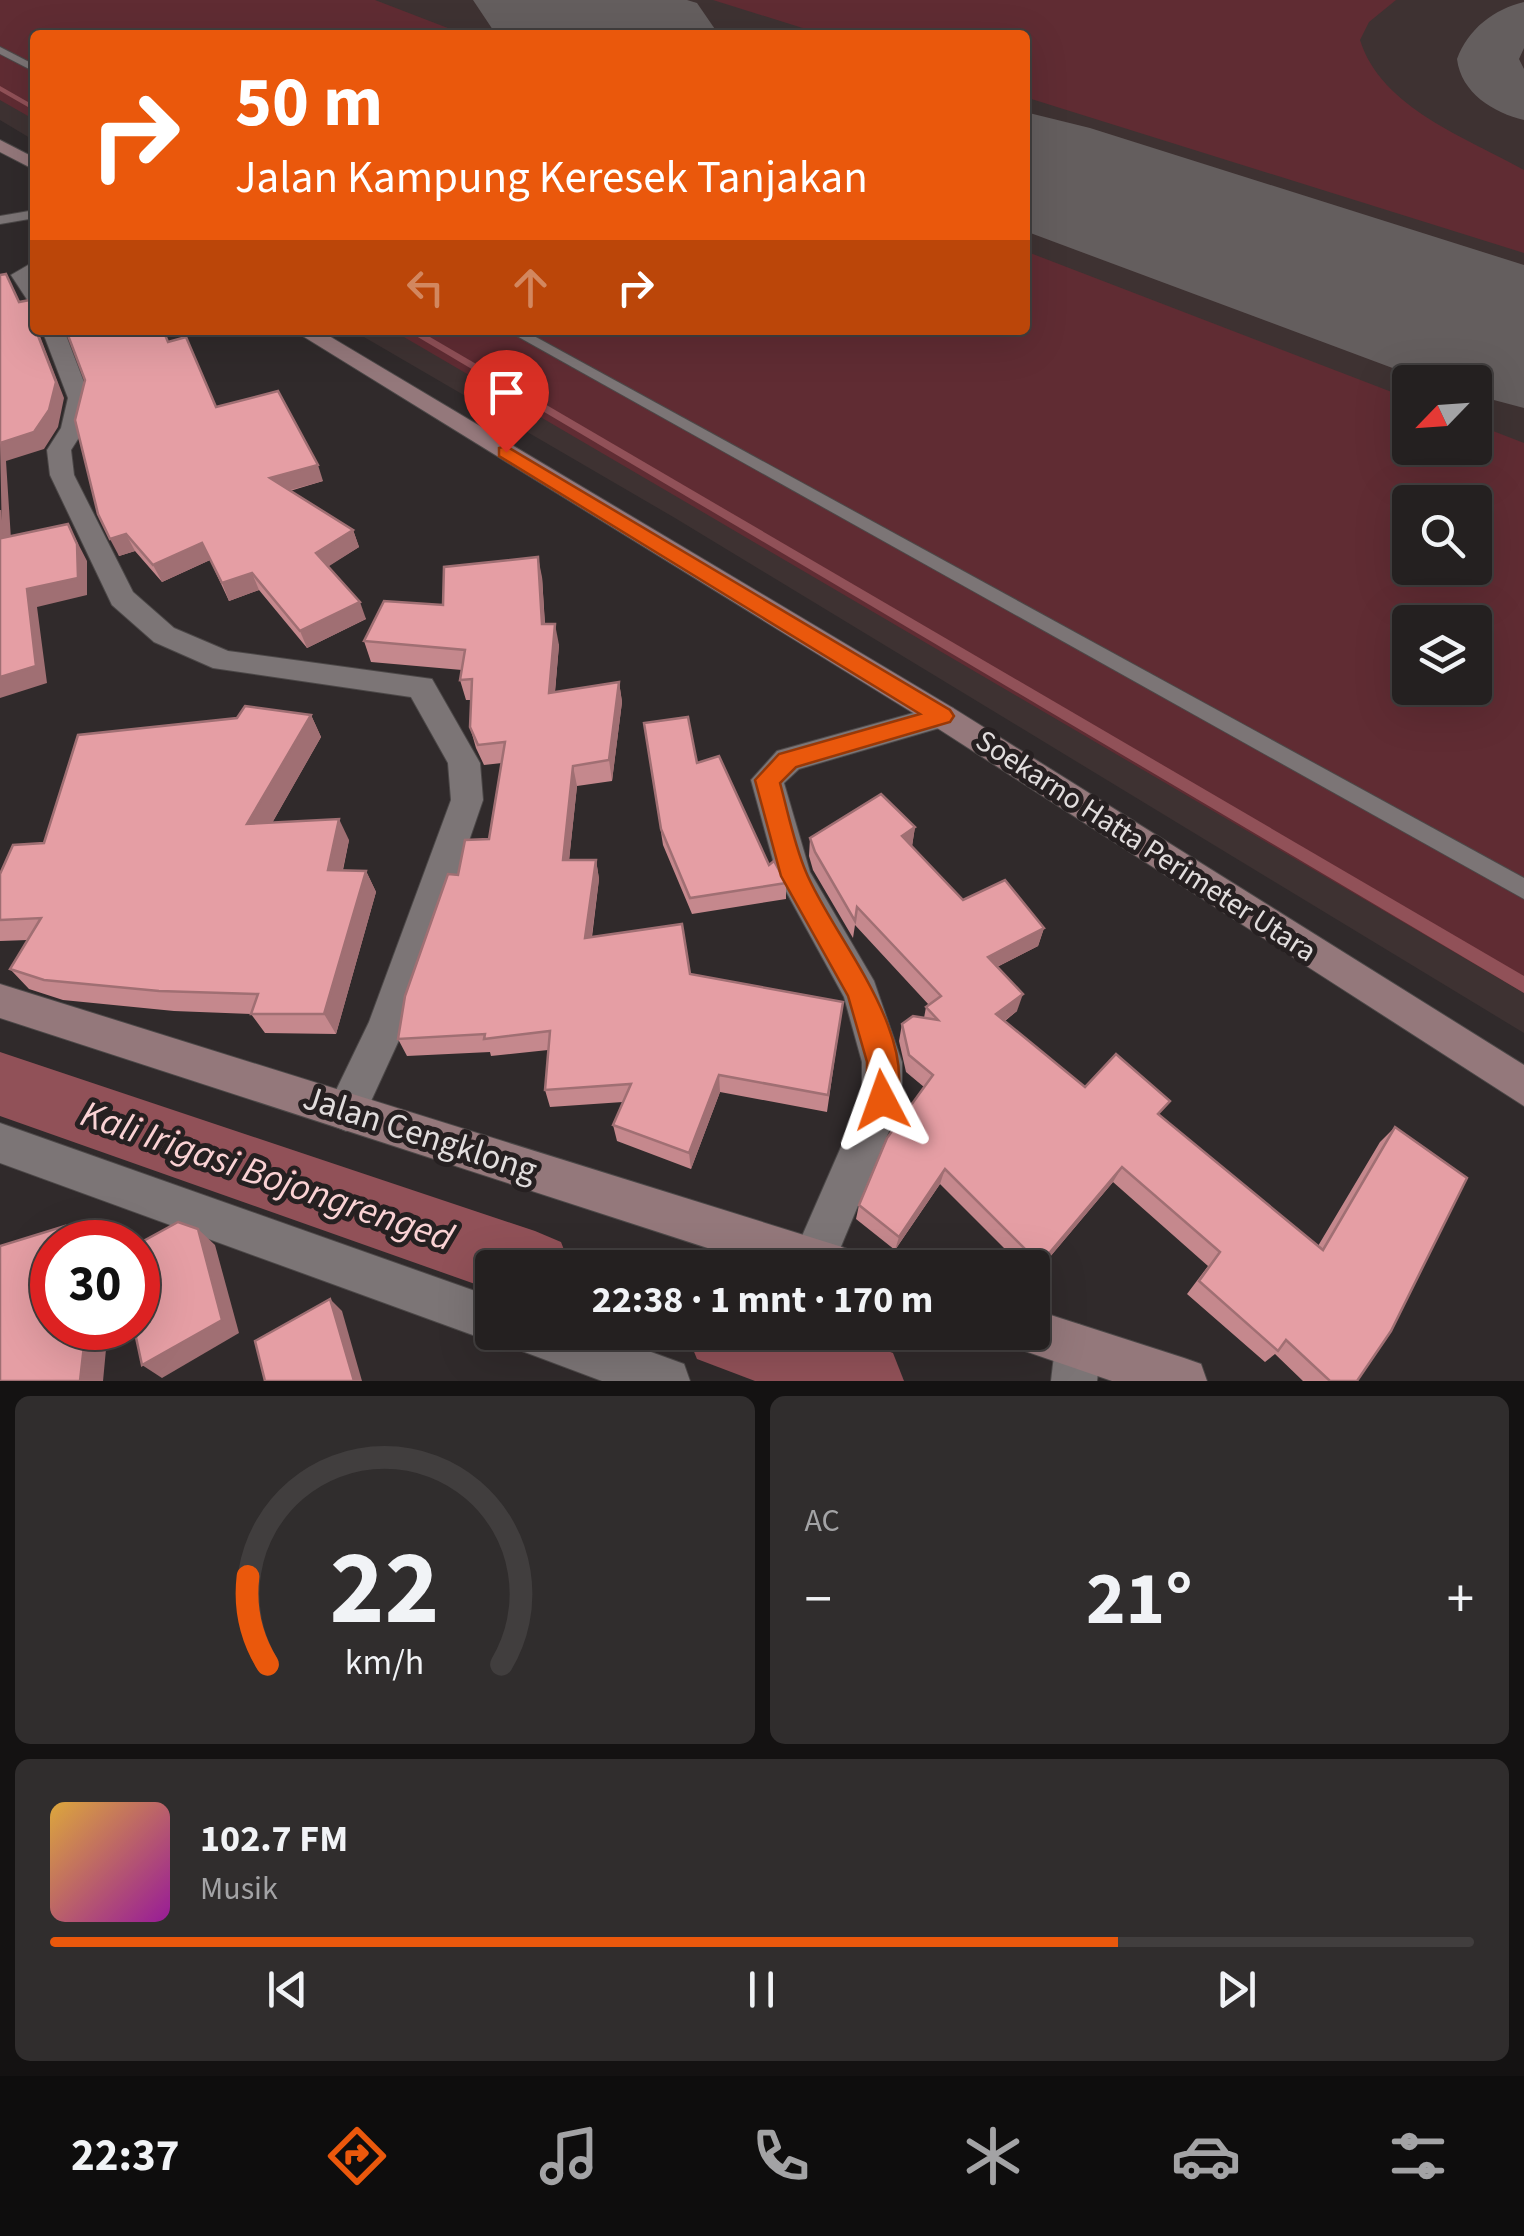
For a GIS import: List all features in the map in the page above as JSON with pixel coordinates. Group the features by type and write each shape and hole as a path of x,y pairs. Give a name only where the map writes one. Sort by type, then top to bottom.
{"main road":[{"path":"0,145 30,162"},
{"name":"Soekarno Hatta Perimeter Utara","path":"312,335 942,716 1524,1087"},
{"name":"Jalan Cengklong","path":"0,1001 785,1250"},
{"path":"1050,1345 1076,1364 1184,1381"}],"street":[{"path":"30,270 21,275 30,289"},
{"path":"55,335 79,398 73,428 59,450 62,475 122,598 164,635 222,661 421,687 464,763 467,800 386,1028 346,1111"},
{"path":"830,1250 882,1100 882,1062 861,992 794,876 767,780 788,760 942,716"},
{"path":"0,1143 475,1313"},
{"path":"580,1350 667,1381"}],"lane":[{"path":"0,50 30,66"},
{"path":"0,220 30,215"},
{"path":"522,335 1524,889"}],"shaded area":[{"path":"0,0 1524,0 1524,1033 675,518 361,335 1030,335 1030,30 30,30 30,138 0,120"},
{"path":"0,0 375,0 453,30 30,30 30,117 0,100"},
{"path":"713,0 1396,0 1369,22 1360,40 1371,64 1386,85 1428,119 1524,170 1524,253 1030,99 1030,30 809,30"},
{"path":"1030,253 1392,392 1392,465 1492,465 1492,431 1524,443 1524,993 401,335 1030,335"}],"building":[{"path":"6,274 19,302 30,300 30,335 38,335 56,382 49,410 34,432 0,443 0,275"},
{"path":"68,335 165,335 168,342 186,337 216,407 278,391 318,465 270,478 353,530 316,553 360,602 300,631 252,573 222,583 202,543 153,565 126,534 110,539 98,514 75,420 85,380"},
{"path":"0,510 2,538 68,524 77,544 78,578 27,589 36,666 0,677"},
{"path":"538,557 542,624 555,624 549,693 619,682 609,760 573,766 563,860 596,860 585,938 682,924 690,974 843,1002 828,1095 719,1075 689,1153 613,1125 631,1084 545,1090 550,1031 484,1039 485,1034 398,1039 405,996 448,874 458,875 465,840 489,839 505,742 478,745 470,727 472,679 460,680 465,650 364,641 384,601 443,605 444,567"},
{"path":"245,706 311,715 247,824 339,819 328,870 366,871 324,1014 251,1014 258,994 159,991 44,980 10,969 41,918 0,920 0,874 13,845 44,843 78,735 237,718"},
{"path":"688,717 697,763 719,756 769,865 774,861 786,883 690,898 661,829 644,723"},
{"path":"881,794 915,827 902,836 963,900 1005,880 1044,928 988,957 1023,994 996,1014 1085,1087 1116,1054 1170,1101 1158,1114 1323,1250 1395,1127 1467,1178 1391,1331 1357,1381 1330,1381 1286,1340 1278,1351 1199,1281 1220,1252 1122,1167 1050,1252 1026,1250 945,1169 899,1237 859,1205 887,1138 933,1075 909,1055 902,1024 913,1016 938,1020 926,1007 941,996 857,907 855,921 810,838"},
{"path":"178,1222 198,1229 222,1320 142,1365 139,1350 160,1350 160,1232"},
{"path":"30,1237 30,1350 84,1350 80,1381 0,1381 0,1246"},
{"path":"330,1299 354,1381 265,1381 255,1341"}],"waterway":[{"path":"0,88 30,106"},
{"path":"419,335 1524,985"},
{"name":"Kali Irigasi Bojongrenged","path":"0,1084 483,1250"},
{"name":"Kali Irigasi Bojongrenged","path":"776,1350 865,1381"}],"taxiway":[{"path":"1524,19 1498,40 1488,59 1496,78 1524,100"}],"runway":[{"path":"543,0 630,30"},
{"path":"1030,169 1524,339"}],"route":[{"path":"506,452 942,716 788,760 767,780 794,876 861,992 882,1062 882,1100"}]}
